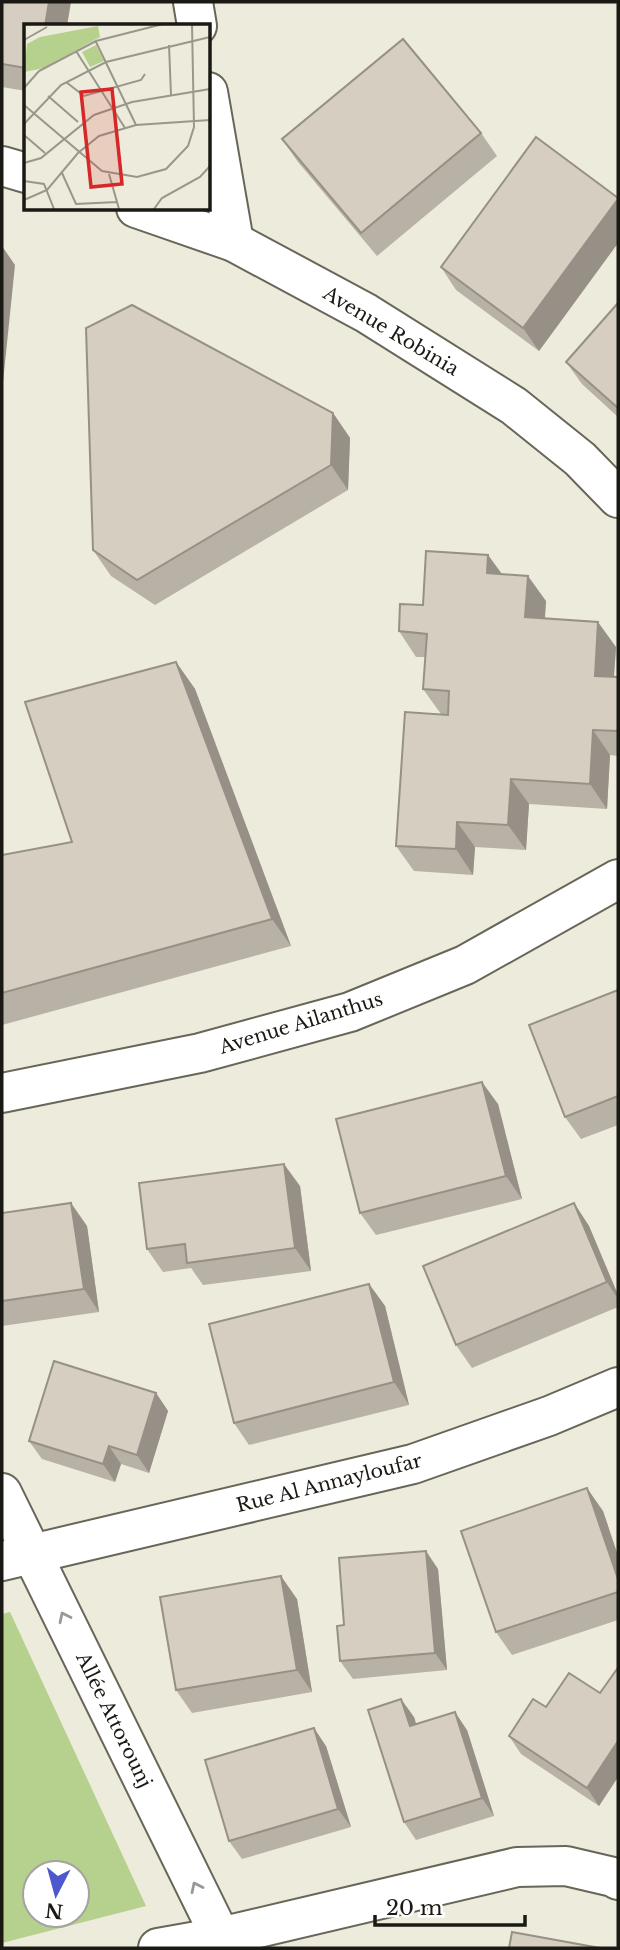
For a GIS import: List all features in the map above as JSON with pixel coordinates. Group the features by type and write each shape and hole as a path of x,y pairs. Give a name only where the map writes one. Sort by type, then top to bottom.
{"street":[{"path":"193,2 197,24"},
{"path":"210,104 233,242"},
{"path":"2,166 24,172"},
{"name":"Avenue Robinia","path":"142,210 233,242 366,313 514,406 580,459 618,498"},
{"name":"Avenue Ailanthus","path":"2,1093 200,1053 350,1012 466,965 618,879"},
{"name":"Rue Al Annayloufar","path":"17,1558 413,1464 549,1416 618,1387"},
{"name":"Allée Attorounj","path":"2,1493 17,1558 223,1943"},
{"path":"158,1948 223,1943 517,1867 566,1866 618,1880"}],"green space":[{"path":"10,1612 146,1906 91,1920 91,1859 21,1859 21,1929 56,1929 2,1943 2,1614"}],"building":[{"path":"2,2 49,2 45,24 24,24 24,68 2,64"},
{"path":"403,39 481,133 361,233 282,139"},
{"path":"536,137 618,199 523,328 441,267"},
{"path":"618,303 618,408 566,362"},
{"path":"132,305 333,413 331,465 137,580 93,550 86,328"},
{"path":"426,551 488,555 487,573 528,576 525,617 598,622 595,676 618,677 618,731 593,730 590,784 511,779 508,825 457,822 456,849 396,846 405,712 448,715 449,691 423,689 427,634 399,631 400,604 423,605"},
{"path":"176,662 272,919 2,993 2,855 72,842 25,702"},
{"path":"618,990 618,1096 565,1117 529,1025"},
{"path":"482,1082 506,1176 360,1213 336,1119"},
{"path":"284,1164 295,1248 187,1263 185,1244 147,1249 139,1183"},
{"path":"71,1203 84,1289 2,1301 2,1213"},
{"path":"574,1203 607,1282 456,1345 423,1266"},
{"path":"369,1284 394,1382 234,1423 209,1324"},
{"path":"54,1361 156,1393 137,1455 109,1446 103,1464 29,1441"},
{"path":"587,1488 618,1579 618,1592 496,1632 461,1531"},
{"path":"426,1551 435,1653 340,1661 337,1626 344,1625 339,1558"},
{"path":"281,1576 297,1670 176,1690 160,1597"},
{"path":"617,1669 618,1741 587,1788 509,1736 533,1699 546,1707 569,1673 600,1693"},
{"path":"401,1699 410,1726 455,1712 482,1798 404,1822 368,1710"},
{"path":"314,1728 338,1809 229,1841 205,1760"},
{"path":"512,1932 600,1948 509,1948"}]}
